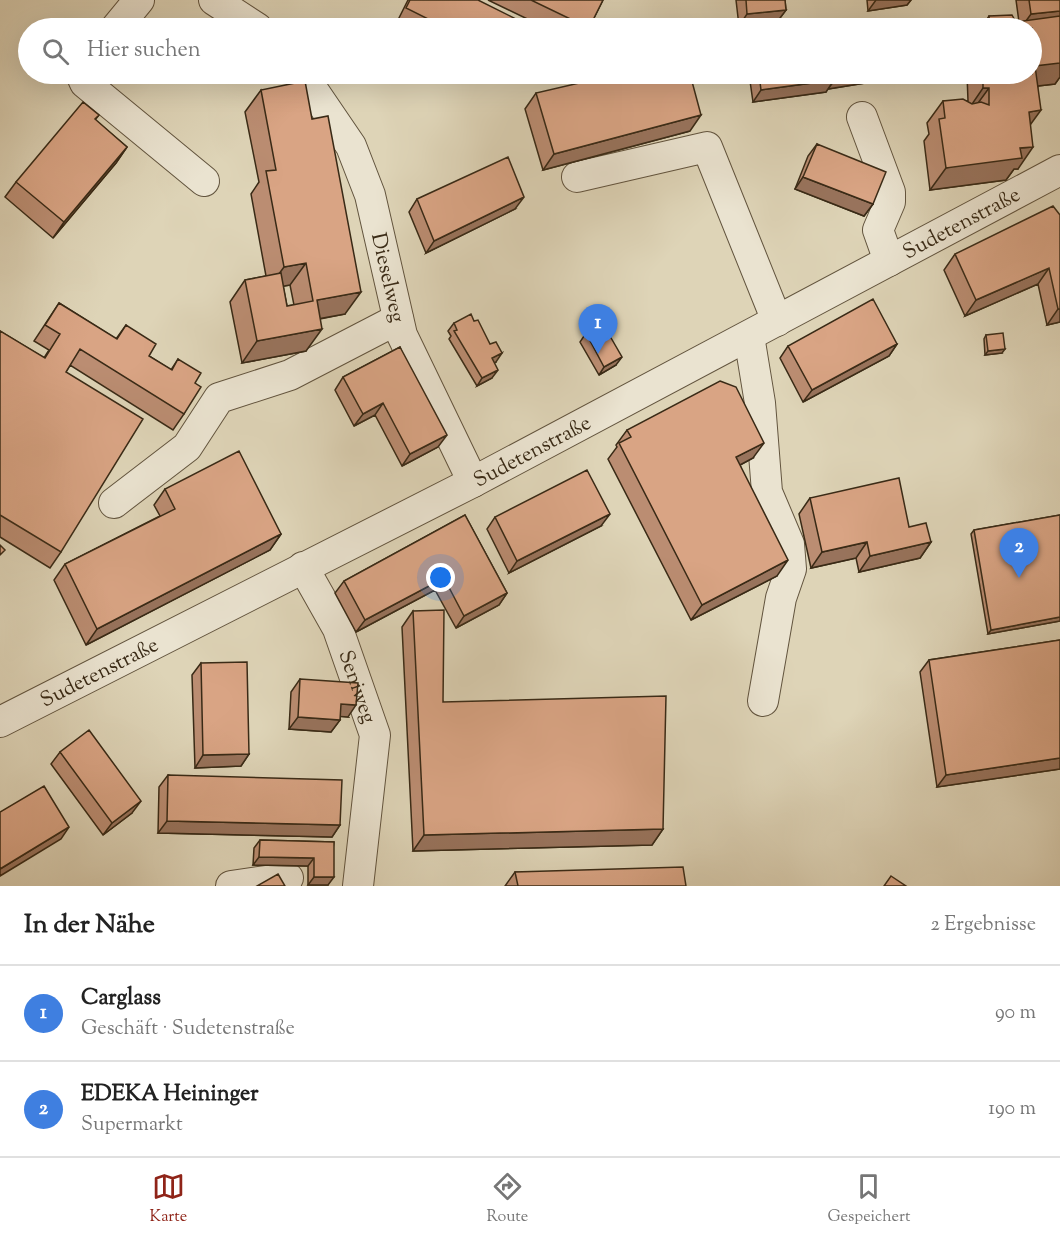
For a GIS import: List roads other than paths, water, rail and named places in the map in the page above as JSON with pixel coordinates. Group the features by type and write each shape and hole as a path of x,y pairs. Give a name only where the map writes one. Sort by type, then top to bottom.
{"street":[{"path":"124,18 139,0"},
{"path":"214,0 241,18"},
{"path":"87,84 204,181"},
{"name":"Dieselweg","path":"310,84 351,146 369,195 406,344 473,482"},
{"path":"862,117 890,192 890,202 878,230 889,261"},
{"path":"577,177 706,147 777,321"},
{"name":"Sudetenstraße","path":"0,722 473,482 1060,170"},
{"path":"114,503 187,447 219,398 290,375 398,319"},
{"path":"748,336 760,403 767,492 789,544 791,568 781,598 763,701"},
{"name":"Seniweg","path":"303,567 338,629 375,735 358,886"},
{"path":"231,886 288,878"}],"place":[{"name":"Carglass","path":"598,354"},
{"name":"EDEKA Heininger","path":"1019,578"}]}
